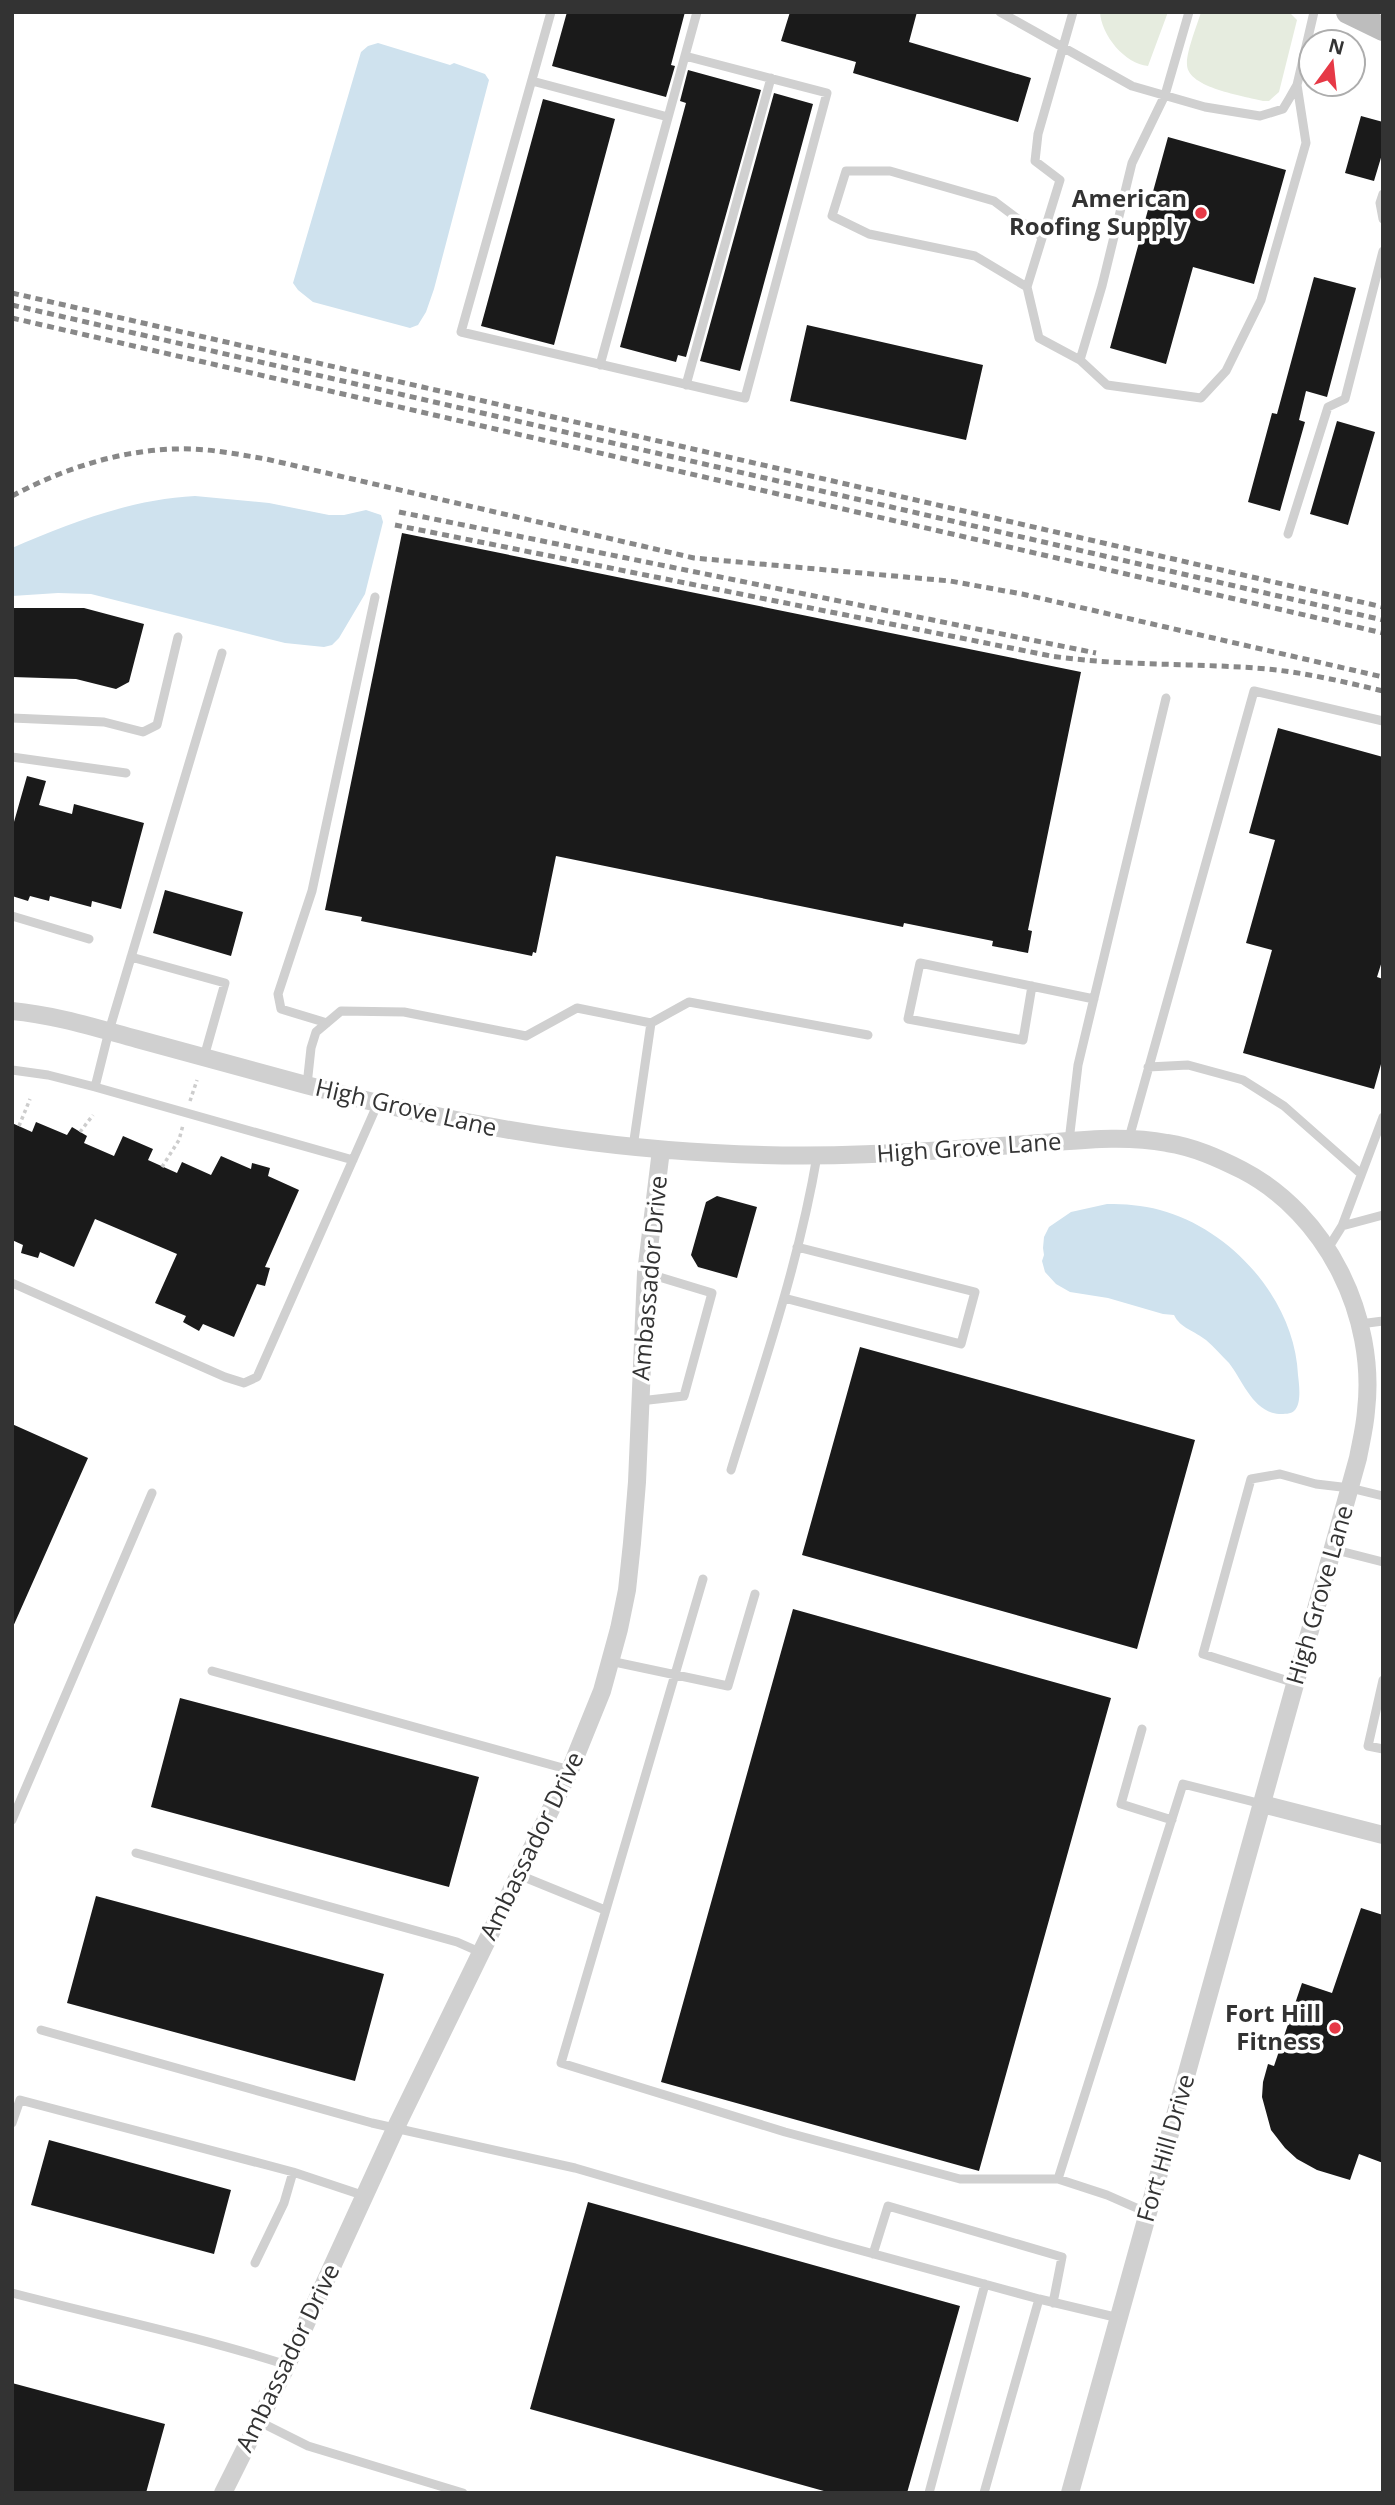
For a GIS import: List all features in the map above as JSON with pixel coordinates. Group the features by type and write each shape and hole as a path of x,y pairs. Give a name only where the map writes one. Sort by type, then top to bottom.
{"main road":[{"path":"1348,12 1383,29"}],"street":[{"name":"High Grove Lane","path":"12,1011 75,1022 378,1104 536,1136 661,1150 817,1156 1129,1138 1182,1146 1210,1155 1247,1173 1298,1213 1328,1251 1350,1292 1365,1349 1367,1408 1350,1488 1262,1804"},
{"name":"Ambassador Drive","path":"223,2493 287,2365 397,2127 591,1723 610,1661 627,1590 637,1482 646,1273 661,1150"},
{"path":"1262,1804 1383,1835"},
{"name":"Fort Hill Drive","path":"1070,2493 1262,1804"}],"lane":[{"path":"551,12 461,332 745,398 827,93 685,55"},
{"path":"600,365 697,12"},
{"path":"1000,12 1132,86 1205,107 1260,116 1283,109 1297,85"},
{"path":"1073,12 1038,134 1035,161 1060,180 1027,288 1039,338 1080,360 1107,385 1201,398 1226,371 1261,300 1306,143 1299,98"},
{"path":"1080,360 1102,286 1132,163 1165,95 1189,12"},
{"path":"686,384 771,78"},
{"path":"532,81 668,117"},
{"path":"1027,288 975,256 869,234 832,216 846,171 890,171 994,201 1042,237"},
{"path":"1383,194 1380,203 1383,219"},
{"path":"1288,534 1328,407 1345,399 1383,251"},
{"path":"327,1023 281,1009 278,994 312,891 375,597"},
{"path":"12,718 104,722 143,732 157,725 178,637"},
{"path":"95,1087 109,1031 222,653"},
{"path":"1129,1138 1254,691 1383,721"},
{"path":"1069,1141 1078,1065 1166,698"},
{"path":"12,757 126,773"},
{"path":"12,916 89,939"},
{"path":"131,957 225,983 204,1057"},
{"path":"1032,986 1023,1040 908,1019 919,963 1032,986 1094,999"},
{"path":"307,1085 316,1032 341,1011 404,1012 526,1036 577,1008 651,1024 689,1002 867,1035"},
{"path":"634,1147 651,1024"},
{"path":"1148,1067 1188,1065 1243,1080 1284,1106 1361,1174"},
{"path":"12,1070 95,1087 353,1160"},
{"path":"12,1283 225,1377 244,1383 257,1377 378,1104"},
{"path":"1328,1251 1342,1226 1383,1116"},
{"path":"731,1470 785,1298 807,1210 817,1156"},
{"path":"1342,1226 1383,1215"},
{"path":"785,1298 961,1344 975,1292 797,1247"},
{"path":"640,1401 684,1396 712,1293 646,1273"},
{"path":"1360,1324 1383,1321"},
{"path":"1295,1683 1203,1654 1251,1479 1280,1474 1316,1484 1383,1496"},
{"path":"12,1820 152,1493"},
{"path":"1332,1549 1383,1562"},
{"path":"703,1579 561,2063 785,2132 960,2179 1058,2179 1107,2195 1148,2213"},
{"path":"610,1661 728,1686 755,1594"},
{"path":"212,1671 570,1770"},
{"path":"1383,1680 1368,1746 1383,1749"},
{"path":"1142,1728 1121,1804 1172,1820"},
{"path":"1058,2179 1184,1784 1262,1804"},
{"path":"136,1853 457,1942 482,1953"},
{"path":"519,1875 605,1910"},
{"path":"41,2030 369,2122 575,2168 873,2254 1119,2318"},
{"path":"12,2123 20,2100 293,2172 365,2196"},
{"path":"256,2263 284,2203 293,2172"},
{"path":"873,2254 888,2206 1062,2257 1053,2302"},
{"path":"929,2493 985,2284"},
{"path":"12,2293 137,2326 203,2339 287,2365"},
{"path":"984,2493 1039,2299"},
{"path":"258,2421 308,2446 463,2493"}],"path":[{"path":"190,1101 197,1080"},
{"path":"19,1126 30,1099"},
{"path":"79,1132 93,1115"},
{"path":"162,1167 179,1139 184,1123"}],"shaded area":[{"path":"1100,12 1168,12 1148,66 1131,60 1116,47 1105,30"},
{"path":"1201,12 1289,12 1297,20 1279,92 1269,101 1218,90 1197,80 1190,73 1187,65 1188,53"}],"water":[{"path":"378,43 450,65 454,63 485,74 489,80 434,289 418,325 410,328 313,302 293,283 361,52"},
{"path":"195,496 269,503 329,515 366,510 381,515 383,522 365,594 332,645 324,647 285,643 91,594 12,596 12,548 79,521 125,507"},
{"path":"1107,1204 1147,1207 1186,1219 1211,1233 1234,1251 1254,1272 1272,1295 1285,1320 1294,1347 1299,1394 1294,1411 1279,1414 1262,1408 1229,1363 1206,1340 1184,1326 1174,1315 1108,1298 1070,1292 1056,1284 1045,1272 1043,1248 1049,1227 1071,1212"}],"building":[{"path":"567,12 685,12 671,65 675,66 666,97 552,66"},
{"path":"790,12 917,12 909,42 1031,78 1018,122 853,73 856,62 781,41"},
{"path":"688,70 761,90 686,357 678,355 676,362 620,347 686,103 680,101"},
{"path":"774,93 813,104 740,371 700,361"},
{"path":"543,99 615,119 554,345 481,326"},
{"path":"1361,116 1383,122 1383,151 1374,181 1345,173"},
{"path":"1168,137 1286,170 1254,284 1193,267 1166,364 1110,348"},
{"path":"1314,277 1356,288 1327,397 1306,391 1299,420 1305,422 1280,511 1248,502 1272,413 1277,414"},
{"path":"807,325 983,365 966,440 790,401"},
{"path":"1337,421 1375,432 1348,525 1310,514"},
{"path":"402,533 1081,672 1028,930 1032,931 1028,953 992,946 993,941 904,923 903,927 556,856 536,953 533,952 532,956 361,921 362,917 325,910"},
{"path":"12,608 84,608 144,624 129,682 116,689 76,679 12,677"},
{"path":"1278,728 1383,757 1383,958 1377,977 1383,979 1383,1057 1374,1089 1243,1053 1272,950 1246,943 1275,840 1249,833"},
{"path":"27,776 46,781 39,805 72,814 74,804 144,823 121,909 92,901 91,907 50,896 49,901 30,896 28,901 12,896 12,829"},
{"path":"165,890 243,912 231,956 153,933"},
{"path":"36,1122 67,1135 72,1127 87,1136 84,1143 114,1156 123,1136 153,1149 148,1160 177,1173 182,1162 211,1175 221,1156 251,1169 252,1163 270,1168 268,1176 299,1190 265,1267 270,1268 265,1286 257,1284 234,1337 203,1324 199,1331 183,1322 186,1316 155,1303 177,1254 95,1219 74,1267 40,1252 38,1258 21,1253 23,1245 12,1240 12,1123 32,1132"},
{"path":"717,1196 757,1207 737,1278 698,1267 691,1255 706,1202"},
{"path":"860,1347 1195,1440 1137,1649 802,1555"},
{"path":"12,1424 88,1458 12,1629"},
{"path":"793,1609 1111,1698 979,2171 661,2082"},
{"path":"180,1698 479,1777 449,1887 151,1807"},
{"path":"96,1896 384,1974 355,2081 67,2003"},
{"name":"Fort Hill Fitness","path":"1361,1908 1383,1915 1383,2163 1359,2154 1350,2180 1317,2170 1297,2159 1285,2148 1271,2130 1262,2097 1268,2064 1274,2066 1302,1983 1332,1993"},
{"path":"49,2140 231,2190 214,2254 31,2205"},
{"path":"588,2202 960,2306 907,2493 831,2493 530,2409"},
{"path":"12,2383 165,2424 146,2493 12,2493"}],"railway":[{"path":"12,293 1383,607"},
{"path":"12,305 1383,620"},
{"path":"12,318 1383,633"},
{"path":"12,496 54,476 122,455 168,449 220,452 266,459 694,558 950,581 1022,594 1383,677"},
{"path":"399,512 1096,653"},
{"path":"395,525 1051,656 1271,669 1383,691"}],"place":[{"name":"American Roofing Supply","path":"1201,213"},
{"name":"Fort Hill Fitness","path":"1335,2028"}]}
